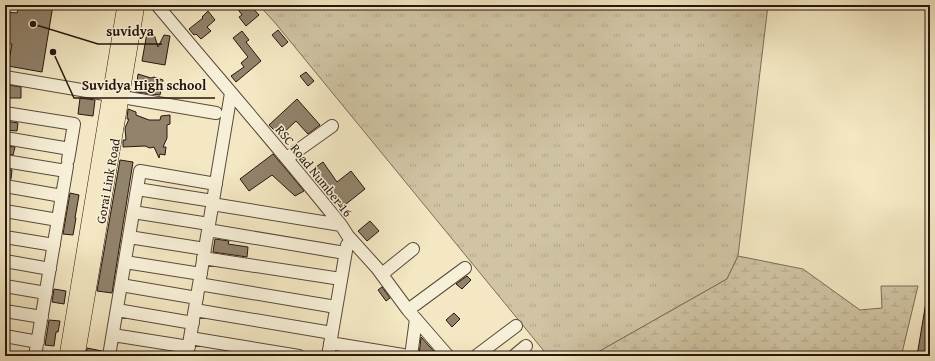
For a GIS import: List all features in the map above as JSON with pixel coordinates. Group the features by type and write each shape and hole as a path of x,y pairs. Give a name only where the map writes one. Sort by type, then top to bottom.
{"main road":[{"name":"Gorai Link Road","path":"77,356 116,96 125,5"},
{"name":"Gorai Link Road","path":"67,356 116,96 137,5"}],"street":[{"name":"RSC Road Number 16","path":"157,5 287,158 342,225 348,236 382,274 412,315 448,356"},
{"path":"5,77 216,113"},
{"path":"189,347 231,93"},
{"path":"5,113 74,124 36,356"},
{"path":"287,158 332,126"},
{"path":"5,138 68,161"},
{"path":"5,161 68,161"},
{"path":"109,356 140,171 216,184"},
{"path":"5,186 62,196"},
{"path":"137,189 342,225"},
{"path":"5,211 58,220"},
{"path":"133,212 345,253"},
{"path":"5,236 54,244"},
{"path":"328,356 348,236"},
{"path":"129,237 204,254 341,279"},
{"path":"382,274 413,249"},
{"path":"5,261 50,268"},
{"path":"125,262 336,307"},
{"path":"117,310 194,316 331,338 407,356 412,315 466,268"},
{"path":"121,285 197,298"},
{"path":"5,286 46,293"},
{"path":"5,311 42,317"},
{"path":"476,356 516,326"},
{"path":"113,335 189,347 299,356"},
{"path":"5,336 38,342"},
{"path":"514,356 526,346"}],"green space":[{"path":"259,5 768,5 738,256 727,279 591,356 548,356"},
{"path":"738,256 803,269 860,310 882,308 881,286 918,286 902,353 885,356 591,356 727,279"}],"building":[{"path":"19,5 53,5 42,72 8,66 12,44 5,44 5,12 17,13"},
{"path":"235,5 250,5 259,15 246,26 239,17 242,15"},
{"path":"208,11 215,20 207,27 211,31 201,39 196,34 194,35 189,29 203,18 202,17"},
{"path":"278,30 288,42 282,47 272,35"},
{"path":"242,31 249,40 246,42 261,61 236,82 231,76 244,67 241,63 248,57 233,38"},
{"path":"147,33 154,34 158,47 164,35 170,36 165,65 142,61"},
{"path":"306,72 314,81 308,86 300,76"},
{"path":"138,74 163,80 160,95 136,92"},
{"path":"9,85 21,87 21,98 8,98"},
{"path":"80,98 95,100 93,116 78,114"},
{"path":"297,99 320,125 308,134 296,121 280,136 269,125"},
{"path":"128,109 136,112 136,115 149,120 160,120 161,116 170,115 170,124 167,125 167,138 163,147 166,147 165,155 160,154 159,158 154,147 123,147 123,140 126,140 125,128 129,119 127,119"},
{"path":"5,121 18,123 17,131 5,130"},
{"path":"5,146 15,147 13,155 5,154"},
{"path":"273,154 304,191 295,196 272,175 249,191 240,179"},
{"path":"120,160 133,162 112,293 97,291"},
{"path":"323,162 337,182 351,171 365,189 341,208 313,169"},
{"path":"5,169 12,170 11,179 5,179"},
{"path":"70,193 79,195 73,235 63,234"},
{"path":"370,221 379,231 367,241 358,231"},
{"path":"215,239 229,241 228,244 248,247 247,257 213,252"},
{"path":"467,276 471,280 462,289 456,284"},
{"path":"382,287 390,298 386,301 378,290"},
{"path":"54,289 66,291 64,304 52,302"},
{"path":"926,302 930,303 930,356 917,356"},
{"path":"454,313 460,319 452,327 446,320"},
{"path":"49,320 60,321 58,332 56,332 54,346 45,345"},
{"path":"421,337 438,356 419,356"},
{"path":"87,348 102,351 102,356 86,356"}],"place":[{"name":"suvidya","path":"33,24"},
{"name":"Suvidya High school","path":"53,52"}]}
